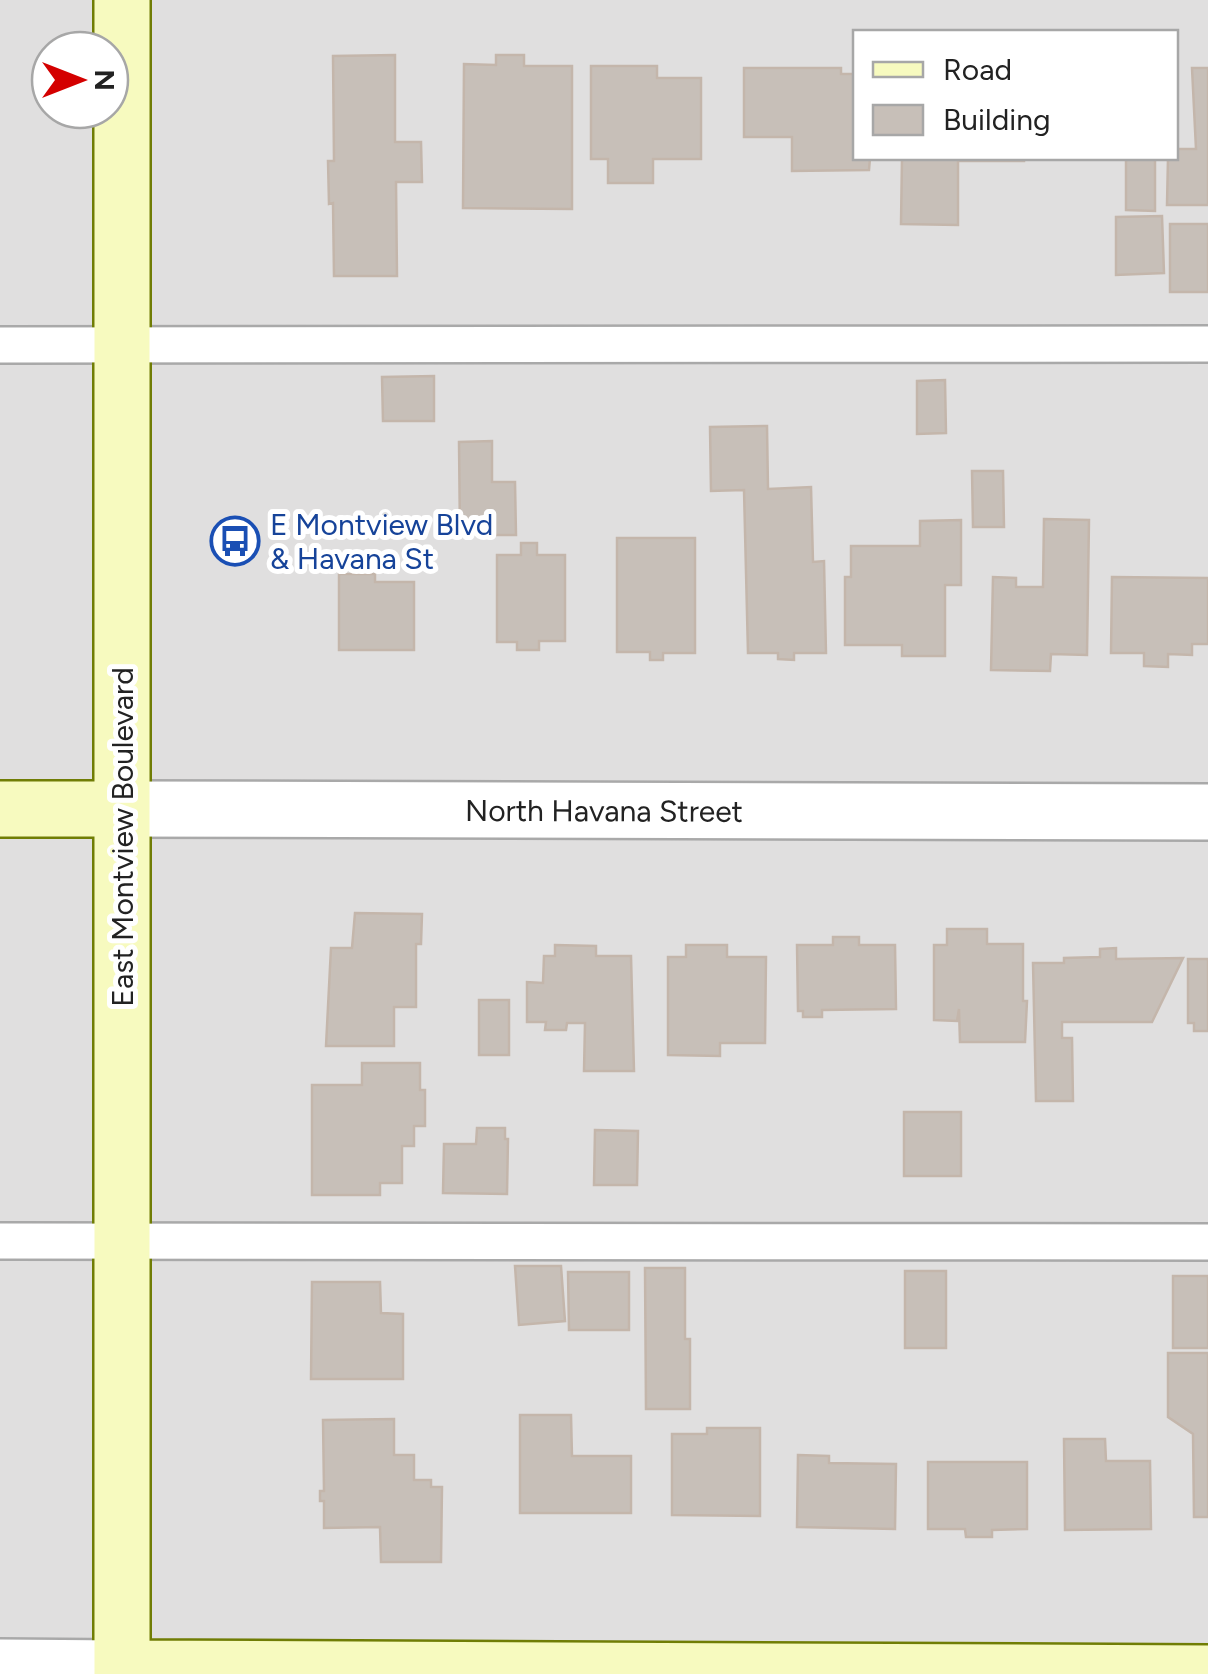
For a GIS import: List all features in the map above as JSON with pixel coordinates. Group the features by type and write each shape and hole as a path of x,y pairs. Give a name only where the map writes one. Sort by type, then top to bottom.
{"main road":[{"name":"East Montview Boulevard","path":"122,0 122,1671"},
{"name":"North Havana Street","path":"0,809 122,809"},
{"path":"122,1671 1208,1673"}],"street":[{"name":"North Havana Street","path":"122,809 1208,812"},
{"path":"0,1668 122,1671"}],"lane":[{"path":"0,344 1208,344"},
{"path":"0,1241 1208,1242"}],"shaded area":[{"path":"0,0 1208,0 1208,1674 0,1674"}],"building":[{"path":"395,55 395,142 421,142 422,182 396,182 397,276 334,276 328,161 334,161 333,56"},
{"path":"496,55 524,55 524,66 572,66 572,209 463,208 464,64 496,65"},
{"path":"591,66 657,66 657,78 701,78 701,159 653,159 653,183 608,183 608,159 591,159"},
{"path":"744,68 841,68 841,74 853,74 853,160 870,160 869,170 792,171 792,137 744,137"},
{"path":"1192,68 1208,68 1208,205 1167,205 1168,160 1178,160 1178,149 1196,149"},
{"path":"902,160 1024,160 958,161 958,225 901,224"},
{"path":"1126,160 1155,160 1155,211 1126,210"},
{"path":"1162,216 1164,273 1116,275 1116,217"},
{"path":"1170,224 1208,224 1208,292 1170,292"},
{"path":"434,376 434,421 383,421 382,377"},
{"path":"945,380 946,433 917,434 917,381"},
{"path":"767,426 768,489 811,487 813,562 824,561 826,653 794,653 794,660 778,659 778,653 748,653 744,490 711,491 710,427"},
{"path":"492,441 492,482 515,482 516,535 460,535 459,442"},
{"path":"972,471 1003,471 1004,527 973,527"},
{"path":"1044,519 1089,520 1087,655 1051,654 1050,671 991,670 993,577 1016,578 1016,587 1043,587"},
{"path":"961,520 961,585 945,585 945,656 902,656 902,645 845,645 845,577 851,577 851,546 920,546 920,521"},
{"path":"617,538 695,538 695,653 663,653 663,660 650,660 650,652 617,652"},
{"path":"521,543 537,543 537,555 565,555 565,641 539,641 539,650 517,650 517,642 497,642 497,555 521,555"},
{"path":"339,574 375,574 375,582 414,582 414,650 339,650"},
{"path":"1112,577 1208,578 1208,644 1192,644 1192,655 1168,654 1168,667 1144,666 1144,653 1111,653"},
{"path":"355,913 422,914 421,944 416,944 416,1007 394,1007 394,1046 326,1046 331,948 352,948"},
{"path":"947,929 987,929 987,944 1023,944 1025,1042 960,1042 959,1009 957,1021 934,1020 934,945 947,945"},
{"path":"833,937 859,937 859,945 895,945 896,1009 822,1010 822,1017 803,1017 803,1011 798,1011 797,945 833,945"},
{"path":"555,945 596,946 596,956 631,956 634,1071 584,1071 585,1023 567,1023 566,1030 545,1030 546,1022 527,1022 527,982 543,983 544,956 555,956"},
{"path":"686,945 727,945 727,957 766,957 765,1043 720,1043 720,1056 668,1055 668,957 686,957"},
{"path":"1116,948 1116,959 1183,958 1152,1022 1062,1022 1062,1038 1072,1038 1073,1101 1036,1101 1033,963 1100,957 1100,949"},
{"path":"1188,959 1208,959 1208,1031 1194,1031 1194,1023 1188,1023"},
{"path":"479,1000 509,1000 509,1055 479,1055"},
{"path":"362,1063 420,1063 425,1126 414,1126 414,1146 402,1146 402,1183 380,1183 380,1195 312,1195 312,1085 362,1085"},
{"path":"904,1112 961,1112 961,1176 904,1176"},
{"path":"477,1128 505,1128 507,1194 443,1193 444,1144 476,1144"},
{"path":"595,1130 638,1131 637,1185 594,1185"},
{"path":"515,1266 561,1266 565,1321 519,1325"},
{"path":"645,1268 685,1268 690,1409 646,1409"},
{"path":"905,1271 946,1271 946,1348 905,1348"},
{"path":"568,1272 629,1272 629,1330 569,1330"},
{"path":"1173,1276 1208,1276 1208,1348 1173,1348"},
{"path":"312,1282 380,1282 381,1313 403,1314 403,1379 311,1379"},
{"path":"1168,1353 1208,1353 1208,1517 1194,1517 1193,1434 1168,1417"},
{"path":"520,1415 571,1415 572,1456 631,1456 631,1513 520,1513"},
{"path":"394,1419 394,1455 414,1455 414,1480 431,1480 431,1487 442,1487 441,1562 381,1562 380,1527 324,1528 324,1501 320,1501 320,1491 324,1491 323,1420"},
{"path":"707,1428 760,1428 760,1516 672,1515 672,1434 707,1434"},
{"path":"1064,1439 1105,1439 1106,1461 1150,1461 1151,1529 1065,1530"},
{"path":"798,1455 829,1456 829,1463 896,1464 895,1529 797,1527"},
{"path":"928,1462 1027,1462 1027,1529 992,1530 992,1537 966,1537 965,1529 928,1529"}],"place":[{"name":"E Montview Blvd & Havana St","path":"235,541"}]}
